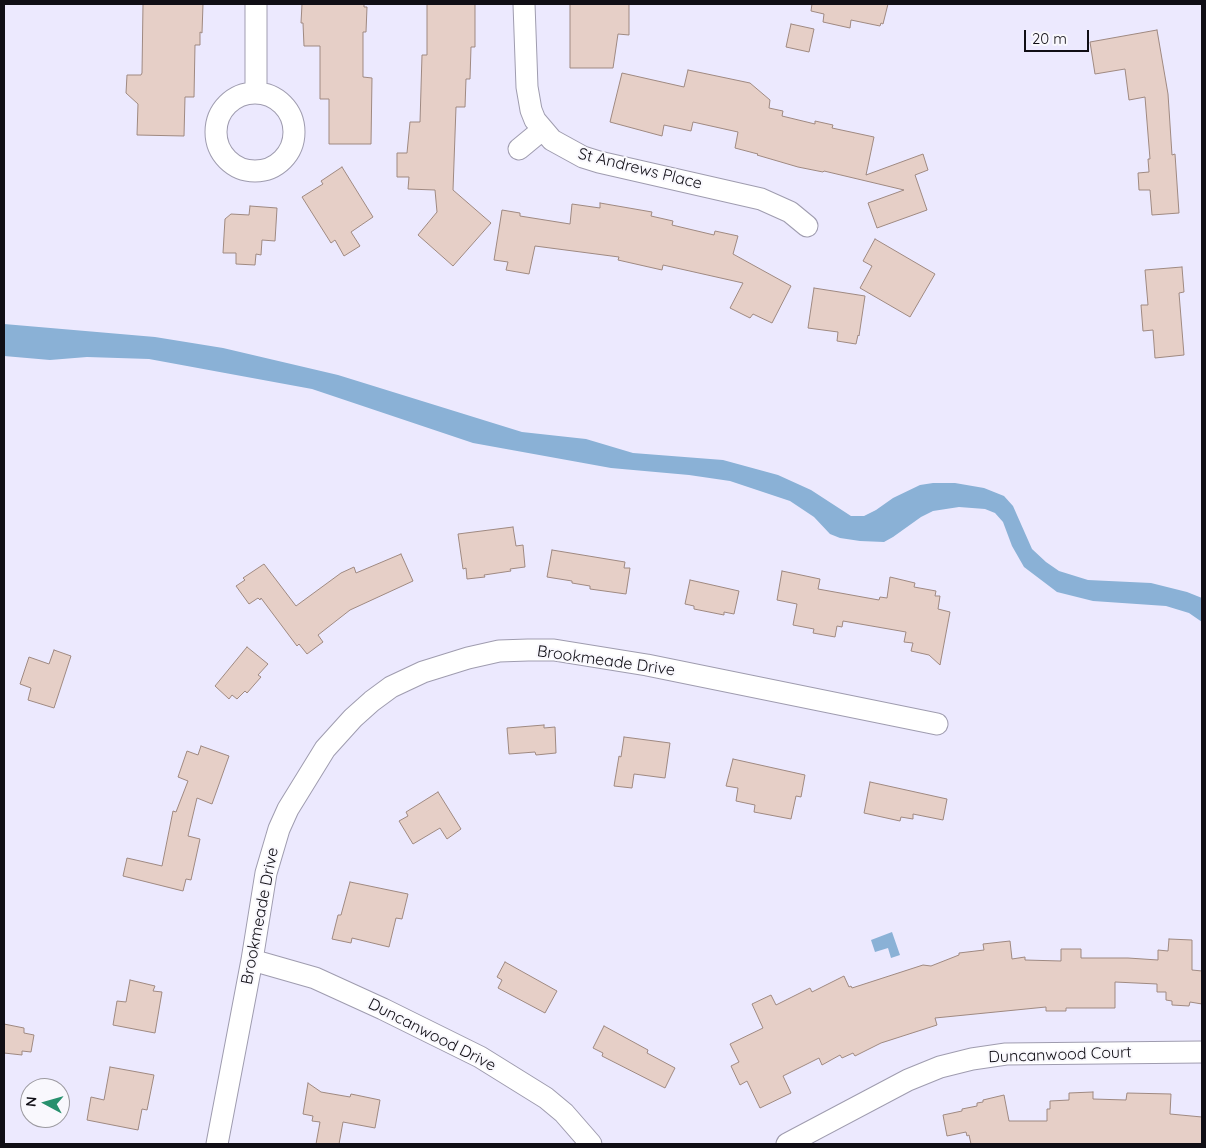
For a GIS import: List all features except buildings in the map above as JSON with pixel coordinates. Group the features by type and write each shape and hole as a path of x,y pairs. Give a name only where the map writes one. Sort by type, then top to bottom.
{"street":[{"path":"256,4 256,93"},
{"name":"St Andrews Place","path":"524,4 527,87 530,110 542,130 552,140 583,158 761,199 790,212 807,226"},
{"path":"519,149 542,130"},
{"name":"Brookmeade Drive","path":"217,1144 252,960 258,913 275,839 288,809 325,749 337,734 372,701 404,680 434,667 499,651 554,650 647,665 937,724"},
{"name":"Duncanwood Drive","path":"252,960 315,978 384,1009 480,1057 546,1098 564,1113 591,1144"},
{"name":"Duncanwood Court","path":"787,1144 908,1080 940,1067 972,1059 1006,1054 1202,1052"}],"water":[{"path":"4,324 155,337 223,348 338,375 522,432 586,439 633,453 723,460 778,475 811,490 851,516 864,516 893,498 920,485 955,483 984,488 1004,496 1013,506 1032,549 1059,571 1088,580 1151,583 1187,592 1202,598 1202,622 1189,613 1166,606 1093,601 1057,592 1024,567 1012,546 1003,522 995,513 985,509 959,507 933,511 884,542 840,538 830,534 814,517 790,501 730,481 689,475 611,468 473,443 312,389 149,359 87,357 50,360 4,356"},
{"path":"892,932 900,955 891,958 888,948 875,952 871,940"}]}
